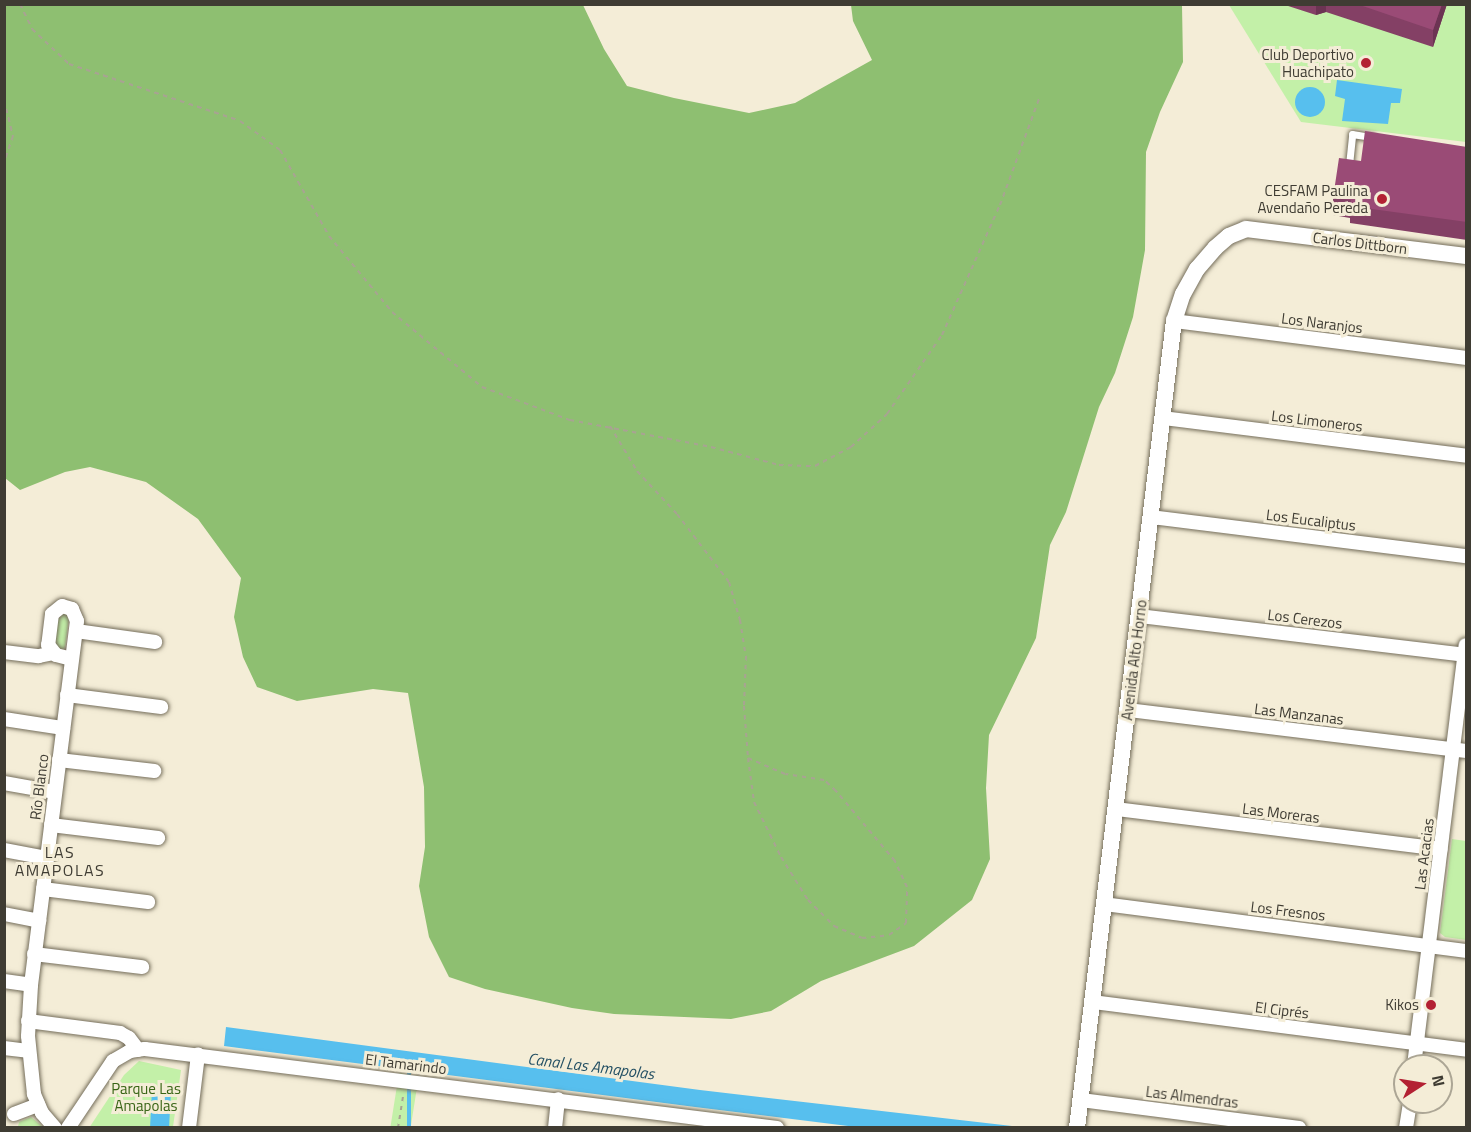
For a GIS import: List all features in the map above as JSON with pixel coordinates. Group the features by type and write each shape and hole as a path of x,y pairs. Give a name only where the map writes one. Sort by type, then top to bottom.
{"street":[{"name":"Carlos Dittborn","path":"1253,229 1467,256"},
{"name":"Avenida Alto Horno","path":"1077,1128 1174,321 1189,281 1206,257 1229,236 1253,229"},
{"name":"Los Naranjos","path":"1174,321 1467,358"},
{"name":"Los Limoneros","path":"1163,418 1467,456"},
{"name":"Los Eucaliptus","path":"1151,517 1467,556"},
{"path":"53,653 48,641 51,618 56,609 66,606 72,609 77,618 76,631 155,642"},
{"name":"Los Cerezos","path":"1139,616 1466,652"},
{"name":"Río Blanco","path":"55,1128 38,1105 31,1083 28,1021 34,954 76,631"},
{"path":"4,652 39,656 53,653 72,659"},
{"name":"Las Acacias","path":"1416,1054 1441,849 1460,751 1466,652"},
{"path":"67,696 161,707"},
{"name":"Las Manzanas","path":"1128,710 1460,751"},
{"path":"4,718 63,728"},
{"path":"59,760 154,771"},
{"path":"4,783 55,792"},
{"name":"Las Moreras","path":"1116,809 1441,849"},
{"path":"51,825 158,838"},
{"path":"4,850 46,858"},
{"path":"43,889 148,902"},
{"name":"Los Fresnos","path":"1104,904 1467,951"},
{"path":"4,914 39,921"},
{"path":"34,954 142,968"},
{"path":"4,981 31,985"},
{"name":"El Ciprés","path":"1093,1002 1467,1050"},
{"path":"28,1021 120,1032 133,1041 138,1050 123,1054 109,1066 68,1128"},
{"path":"4,1047 28,1051"},
{"name":"El Tamarindo","path":"138,1050 406,1080 777,1128"},
{"path":"189,1128 198,1055"},
{"path":"555,1128 558,1099"},
{"name":"Las Almendras","path":"1081,1100 1299,1128"},
{"path":"10,1118 38,1105"},
{"path":"657,1128 659,1113"}],"lane":[{"path":"1348,165 1352,134 1386,139"}],"path":[{"path":"20,4 32,29 69,64 240,121 280,150 329,236 392,312 482,387 570,420 711,447 779,465 814,466 851,447 887,414 942,336 1000,205 1039,99"},
{"path":"4,100 13,136 4,162"},
{"path":"610,426 637,471 677,514 729,582 740,620 746,656 744,706 748,758 753,802 781,857 808,900 834,926 862,938 889,935 906,923 907,887 895,861 836,791 824,780 785,774 748,758"},
{"path":"398,1128 406,1080"}],"green space":[{"path":"5,4 583,5 604,49 627,86 749,113 795,103 872,60 853,21 851,5 1182,5 1183,62 1160,112 1146,152 1145,250 1133,317 1115,373 1099,407 1066,512 1050,545 1036,638 989,735 986,788 990,859 972,900 914,946 821,981 771,1011 731,1019 614,1014 572,1008 485,989 449,977 429,937 419,886 425,847 424,787 408,693 373,689 297,701 257,687 243,657 234,617 241,578 198,519 146,482 90,467 65,472 20,490 5,478"},
{"name":"Club Deportivo Huachipato","path":"1229,5 1466,5 1466,142 1301,122"},
{"path":"64,612 69,618 65,647 62,650 55,647 54,641 57,621"},
{"path":"1452,839 1466,841 1466,940 1445,937 1440,933"},
{"name":"Parque Las Amapolas","path":"139,1061 181,1070 173,1127 89,1128 124,1075"},
{"path":"399,1073 419,1076 411,1128 390,1127"},
{"path":"31,1117 43,1127 18,1127 19,1122"}],"water":[{"path":"1337,80 1402,89 1400,103 1391,103 1388,124 1342,121 1345,99 1335,96"},
{"path":"1310,87 1320,92 1325,102 1320,112 1310,117 1300,112 1295,102 1300,92"},
{"path":"226,1027 700,1090 1012,1126 864,1128 695,1107 224,1046"},
{"path":"407,1072 411,1072 411,1128 407,1128"},
{"path":"152,1090 171,1091 169,1128 150,1127"}],"building":[{"path":"1357,4 1442,4 1433,30"},
{"path":"1365,131 1467,147 1467,222 1350,206 1351,200 1333,198 1339,158 1361,161"}],"place":[{"name":"Club Deportivo Huachipato","path":"1366,63"},
{"name":"CESFAM Paulina Avendaño Pereda","path":"1382,199"},
{"name":"Kikos","path":"1431,1005"}],"district":[{"name":"LAS AMAPOLAS","path":"60,861"}],"water label":[{"name":"Canal Las Amapolas","path":"591,1066"}]}
